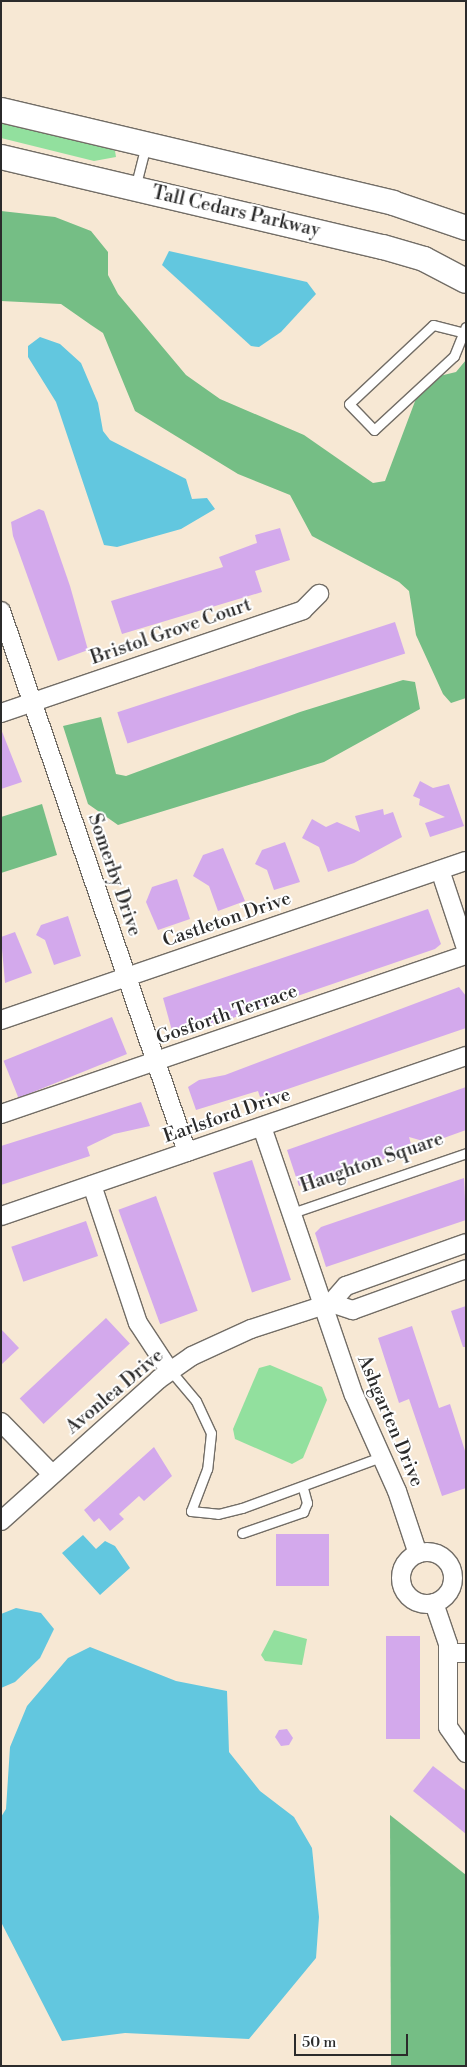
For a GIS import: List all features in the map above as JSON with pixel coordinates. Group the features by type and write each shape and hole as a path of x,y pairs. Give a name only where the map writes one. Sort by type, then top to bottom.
{"main road":[{"path":"1,110 393,203 466,228"},
{"name":"Tall Cedars Parkway","path":"1,157 384,247 424,259 466,281"}],"street":[{"name":"Bristol Grove Court","path":"1,713 303,610 319,594"},
{"name":"Somerby Drive","path":"1,611 187,1152"},
{"name":"Castleton Drive","path":"1,1020 466,861"},
{"path":"440,870 466,948"},
{"name":"Gosforth Terrace","path":"1,1114 466,955"},
{"name":"Earlsford Drive","path":"1,1216 466,1056"},
{"name":"Haughton Square","path":"262,1127 326,1304"},
{"path":"92,1185 138,1323 169,1370"},
{"name":"Avonlea Drive","path":"1,1521 169,1370 220,1342 326,1304 346,1286 466,1243"},
{"path":"326,1304 353,1310 466,1269"},
{"name":"Ashgarten Drive","path":"326,1304 354,1395 383,1456 418,1554"},
{"path":"1,1422 52,1474"},
{"path":"418,1554 440,1556 452,1574 450,1588 434,1603 413,1600 404,1589 403,1568 418,1554"},
{"path":"434,1603 457,1653 448,1727 466,1753"}],"lane":[{"path":"135,188 146,145"},
{"path":"433,325 463,330 454,356 374,430 349,404 433,325"},
{"name":"Haughton Square","path":"292,1213 466,1153"},
{"path":"169,1370 196,1401 211,1433 207,1469 191,1511 228,1512 303,1488 383,1456"},
{"path":"242,1533 303,1512 307,1503 303,1488"}],"green space":[{"path":"1,119 105,145 115,151 116,157 94,161 1,138"},
{"path":"1,211 55,217 91,231 108,252 108,275 118,294 186,375 220,399 304,435 373,483 385,481 423,380 456,372 466,360 466,698 451,703 443,694 416,635 409,591 399,582 312,536 290,495 238,474 135,411 103,333 61,304 1,301"},
{"path":"403,680 415,682 420,709 324,762 118,825 88,804 63,726 101,717 116,774 126,776 300,712"},
{"path":"42,804 57,855 1,873 1,817"},
{"path":"270,1365 322,1387 327,1400 303,1458 292,1464 235,1439 233,1429 259,1368"},
{"path":"274,1630 307,1639 302,1665 265,1661 261,1655"},
{"path":"390,1815 466,1875 466,2066 391,2066"}],"water":[{"path":"169,251 307,282 316,294 281,332 259,347 251,346 162,265"},
{"path":"40,337 60,344 81,363 98,403 103,431 110,440 186,479 192,499 207,498 215,509 181,529 117,547 104,545 56,402 28,357 28,346"},
{"path":"83,1535 96,1549 105,1541 115,1546 130,1568 100,1595 62,1553"},
{"path":"16,1608 41,1613 54,1629 40,1658 15,1682 1,1688 1,1614"},
{"path":"90,1647 176,1681 227,1691 229,1752 260,1791 294,1817 312,1848 319,1917 316,1958 249,2039 125,2033 62,2041 1,1922 1,1817 6,1809 10,1747 27,1706 68,1658"}],"building":[{"path":"39,509 44,511 70,586 88,650 58,661 13,536 11,522"},
{"path":"280,528 290,560 255,571 262,592 122,634 111,601 223,567 219,557 257,543 255,535"},
{"path":"395,622 405,653 127,744 117,712"},
{"path":"1,729 22,782 1,789"},
{"path":"420,781 433,788 449,784 464,826 430,837 425,823 445,817 419,805 420,799 413,796"},
{"path":"383,809 384,815 393,812 402,837 354,863 328,872 319,847 302,838 312,819 326,827 337,822 360,832 355,816"},
{"path":"285,842 300,882 274,890 267,870 255,864 262,850"},
{"path":"223,848 245,901 218,911 209,886 193,876 203,855"},
{"path":"177,879 190,919 158,930 146,902 152,887"},
{"path":"428,909 441,944 435,949 174,1038 163,998"},
{"path":"68,916 81,956 54,965 45,940 36,935 41,925"},
{"path":"15,932 32,973 5,983 1,937"},
{"path":"459,987 466,996 466,1028 279,1092 260,1097 258,1091 196,1110 188,1087 199,1080 225,1075"},
{"path":"112,1017 127,1054 19,1098 4,1061"},
{"path":"466,1087 466,1130 430,1143 409,1137 412,1148 406,1152 299,1186 287,1150"},
{"path":"141,1102 150,1126 114,1134 87,1147 90,1156 1,1185 1,1146"},
{"path":"252,1160 291,1280 252,1293 213,1173"},
{"path":"464,1178 466,1220 326,1267 315,1233 321,1227"},
{"path":"156,1196 198,1311 160,1324 118,1210"},
{"path":"86,1221 98,1256 23,1282 11,1247"},
{"path":"466,1306 466,1347 463,1347 451,1311"},
{"path":"106,1318 130,1344 44,1424 20,1398"},
{"path":"412,1326 439,1408 450,1404 466,1454 466,1488 442,1496 409,1399 399,1403 378,1338"},
{"path":"1,1329 19,1348 1,1365"},
{"path":"154,1447 172,1476 144,1501 139,1496 119,1514 124,1519 110,1531 99,1518 94,1522 84,1510"},
{"path":"276,1534 329,1534 329,1586 276,1586"},
{"path":"386,1636 420,1636 420,1739 386,1739"},
{"path":"287,1729 293,1738 289,1745 281,1746 275,1737 279,1730"},
{"path":"433,1766 466,1791 466,1834 413,1791"}]}
